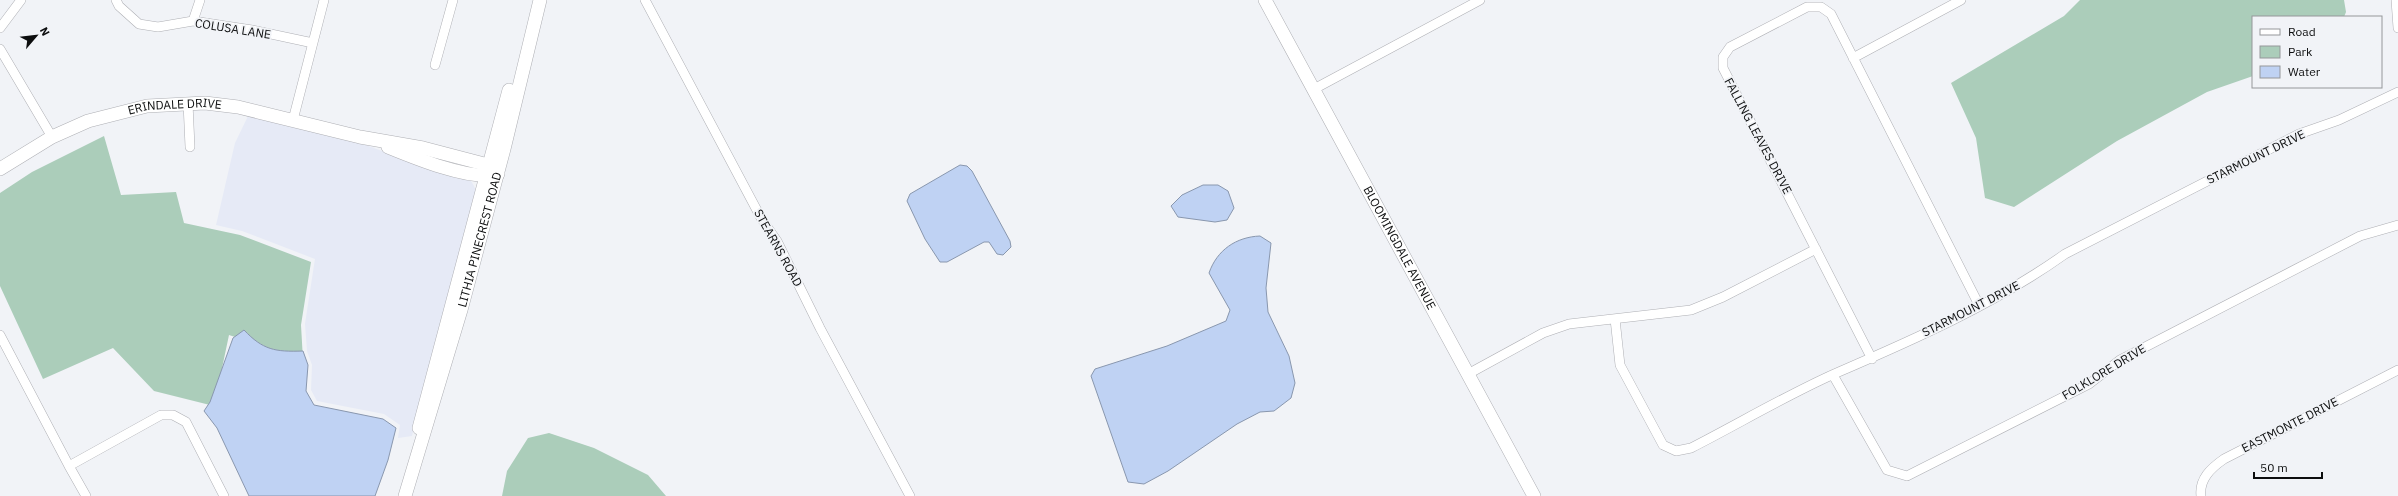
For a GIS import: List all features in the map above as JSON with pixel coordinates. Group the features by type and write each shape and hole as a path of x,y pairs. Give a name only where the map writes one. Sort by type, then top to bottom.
{"street":[{"path":"0,28 21,0"},
{"name":"COLUSA LANE","path":"116,0 119,6 139,24 158,27 193,21 252,30 313,43"},
{"path":"193,21 200,0"},
{"path":"293,120 324,0"},
{"path":"435,65 453,0"},
{"name":"LITHIA PINECREST ROAD","path":"405,496 453,339 490,172 536,0"},
{"name":"LITHIA PINECREST ROAD","path":"410,478 423,408 481,190 490,172 540,0"},
{"name":"STEARNS ROAD","path":"645,0 761,218 777,241 820,328 910,496"},
{"name":"BLOOMINGDALE AVENUE","path":"1265,0 1534,496"},
{"path":"1314,90 1480,0"},
{"path":"1853,58 1961,0"},
{"path":"2396,0 2398,28"},
{"name":"FALLING LEAVES DRIVE","path":"1872,359 1723,68 1723,58 1730,47 1807,7 1821,7 1831,14 1979,305"},
{"path":"0,49 52,137"},
{"name":"STARMOUNT DRIVE","path":"1615,319 1620,365 1663,445 1676,451 1691,448 1834,375 1872,359 1979,305 2031,278 2066,254 2292,138 2339,120 2398,92"},
{"path":"188,103 190,147"},
{"name":"ERINDALE DRIVE","path":"0,169 52,137 88,121 130,109 188,103 233,106 360,137 423,148 490,172"},
{"name":"ERINDALE DRIVE","path":"360,137 421,160 470,173 490,172"},
{"path":"470,173 476,179 481,190"},
{"name":"FOLKLORE DRIVE","path":"1834,375 1887,470 1907,476 2089,384 2120,360 2360,236 2398,225"},
{"path":"1468,374 1543,333 1569,324 1691,310 1723,297 1816,249"},
{"path":"0,335 86,496"},
{"name":"EASTMONTE DRIVE","path":"2201,496 2203,481 2210,468 2224,458 2398,370"},
{"path":"70,466 161,415 173,415 186,422 224,496"}],"shaded area":[{"path":"249,114 358,142 419,165 470,179 474,186 476,191 419,403 412,436 398,438 400,425 384,414 317,401 311,390 312,365 307,351 305,324 315,259 242,231 216,225 235,143"}],"green space":[{"path":"2080,0 2344,0 2346,12 2344,16 2252,16 2252,76 2207,92 2117,141 2014,207 1985,198 1976,138 1951,83 2064,16"},
{"path":"104,136 121,195 176,192 184,223 240,235 311,262 301,325 303,360 229,335 214,406 154,391 113,348 43,379 0,286 0,193 32,172"},
{"path":"549,433 594,448 648,475 666,496 502,496 507,471 528,438"}],"water":[{"path":"960,165 967,166 972,171 1010,241 1011,247 1003,255 997,254 989,242 984,242 947,262 940,262 925,239 907,201 910,194"},
{"path":"1203,185 1218,185 1228,191 1234,208 1227,220 1215,222 1178,217 1171,206 1182,195"},
{"path":"1260,236 1271,243 1266,288 1268,312 1289,356 1295,383 1291,398 1274,411 1260,412 1237,424 1168,471 1144,484 1128,482 1091,376 1095,369 1167,346 1226,321 1230,310 1209,273 1217,258 1228,246 1243,239"},
{"path":"244,330 257,342 264,346 277,350 303,351 308,365 306,391 314,405 383,419 396,428 388,460 375,496 249,496 217,428 204,411 210,402 233,338"}]}
